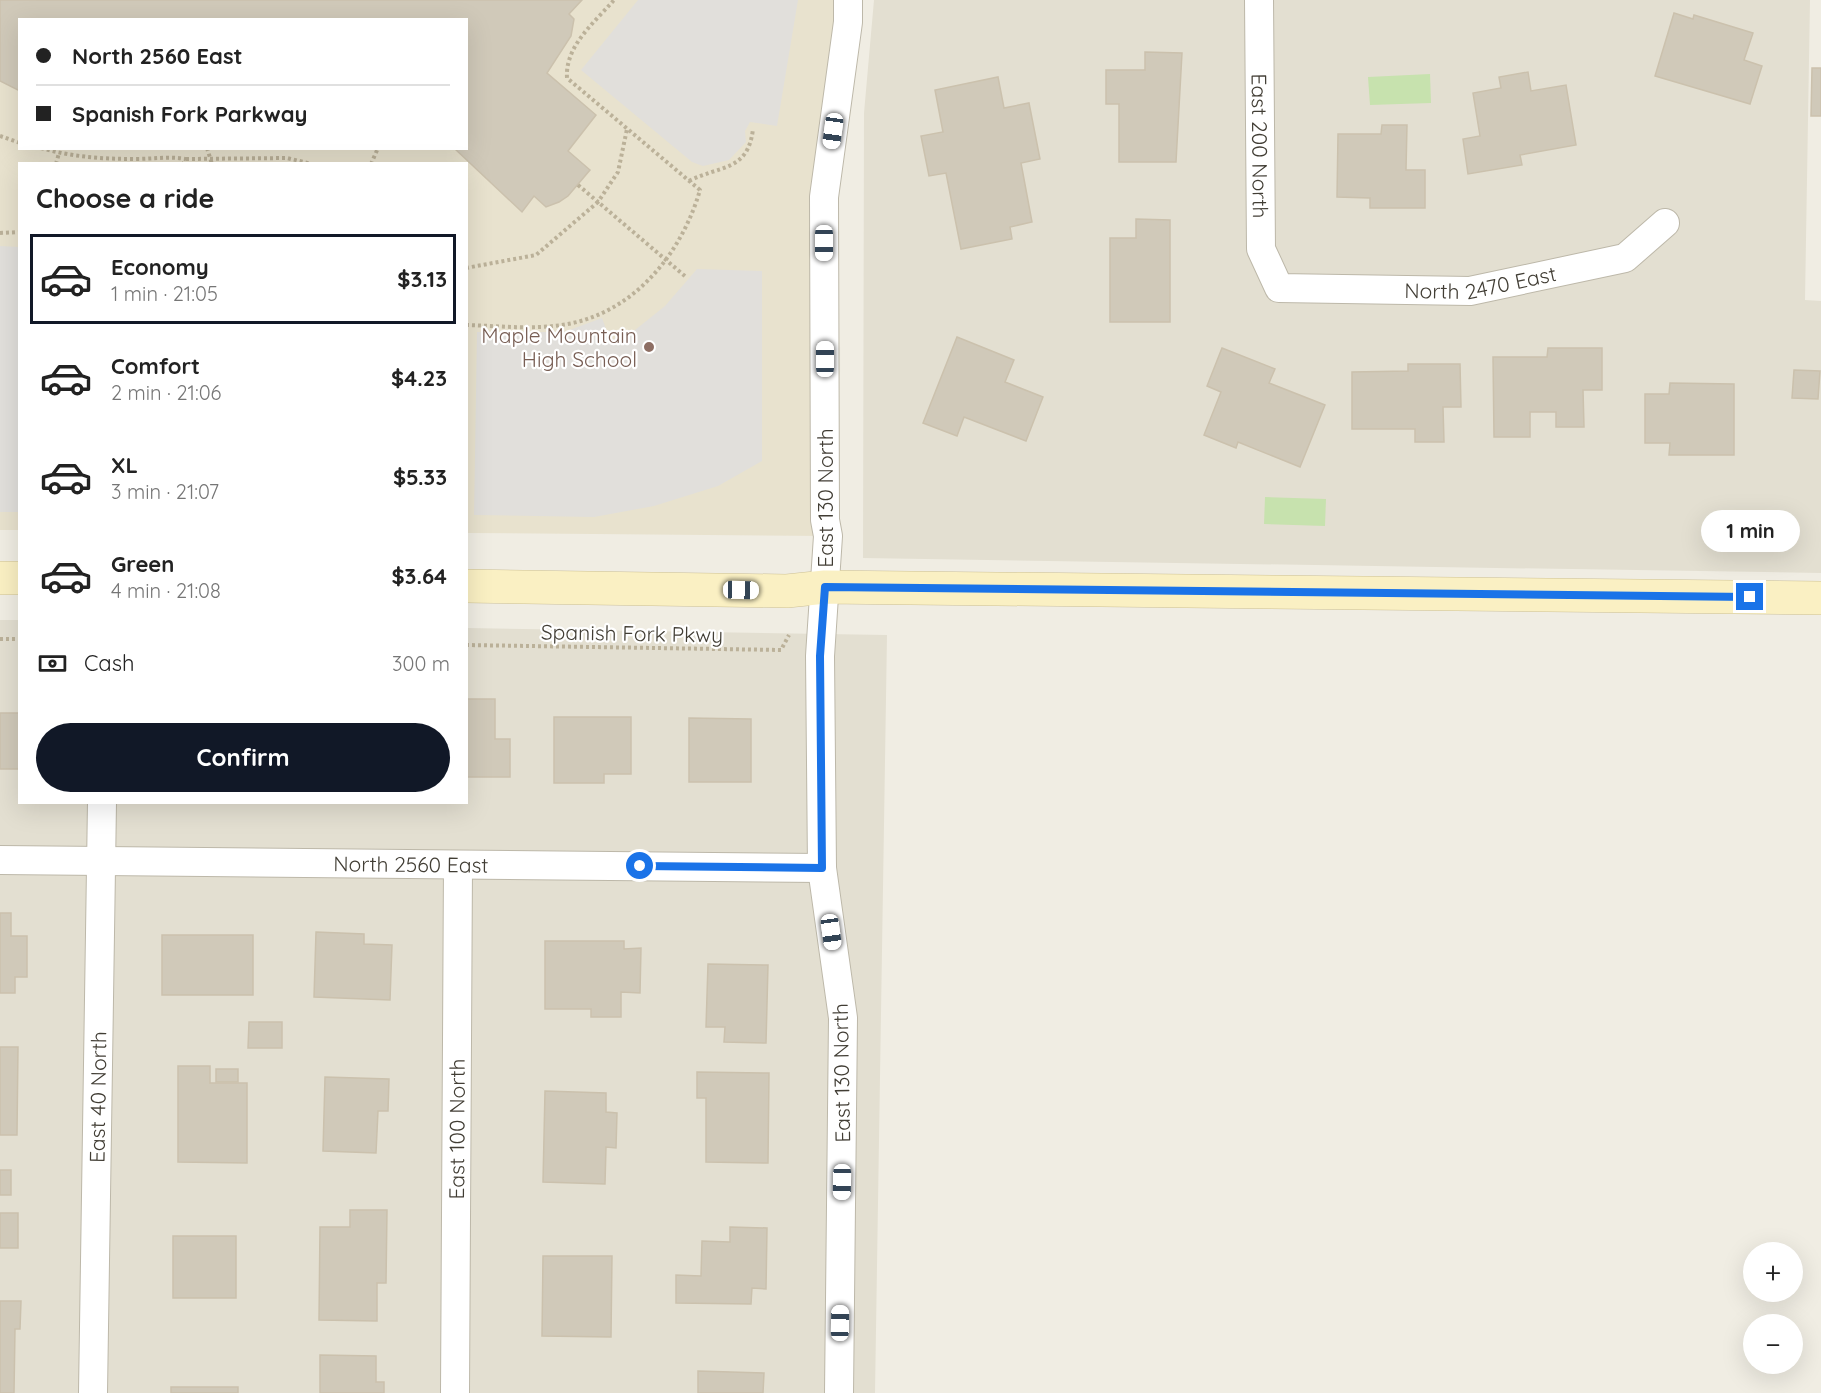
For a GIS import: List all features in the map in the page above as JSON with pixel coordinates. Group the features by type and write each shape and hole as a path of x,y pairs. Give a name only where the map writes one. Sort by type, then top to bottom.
{"street":[{"name":"East 130 North","path":"839,1393 843,1018 822,868 820,656 828,536 825,520 824,197 849,0"},
{"name":"East 200 North","path":"1259,0 1261,249 1279,288"},
{"name":"North 2470 East","path":"1279,288 1470,291 1626,258 1665,223"},
{"path":"0,578 18,578"},
{"path":"468,586 787,591 825,587 1821,597"},
{"name":"East 40 North","path":"93,1393 102,804"},
{"name":"North 2560 East","path":"0,860 822,868"},
{"name":"East 100 North","path":"455,1393 458,865"}],"path":[{"path":"468,325 529,327 578,321 615,305 641,287 666,261 685,231 700,190 567,78 566,65 580,37 614,0"},
{"path":"468,268 536,255 598,202 618,172 627,128"},
{"path":"689,181 723,169 741,159 751,147 753,129"},
{"path":"0,136 18,142"},
{"path":"48,150 109,159 155,159 168,156 184,161 208,158 287,158 304,162"},
{"path":"207,150 211,162"},
{"path":"57,162 59,153"},
{"path":"578,185 686,277"},
{"path":"0,233 18,232"},
{"name":"Spanish Fork Pkwy","path":"468,645 780,650 789,635"},
{"path":"0,639 18,639"}],"shaded area":[{"name":"Maple Mountain High School","path":"0,0 838,0 828,536 468,533 468,162 18,162 18,530 0,530"},
{"path":"638,0 798,0 777,126 750,122 745,131 746,142 729,160 703,166 692,162 581,70"},
{"path":"874,0 1810,0 1805,300 1821,301 1821,573 863,558 864,113"},
{"path":"0,246 18,247 18,512 0,512"},
{"path":"697,269 762,271 762,461 718,486 654,506 594,517 474,515 477,332 564,332 602,318 610,340 630,334 665,306"},
{"path":"0,620 18,620 18,804 468,804 468,628 887,635 875,1393 0,1393"}],"green space":[{"path":"1430,74 1431,103 1370,105 1368,77"},
{"path":"1265,497 1326,499 1325,526 1264,524"}],"building":[{"path":"0,0 582,0 569,14 574,19 571,36 547,73 596,115 568,151 590,170 568,196 559,202 546,207 534,196 522,212 456,150 468,150 468,18 18,18 18,90 0,81"},
{"path":"1674,13 1693,19 1694,15 1753,33 1744,60 1762,66 1750,104 1655,76"},
{"path":"1145,52 1182,53 1176,162 1119,162 1119,104 1106,104 1106,70 1145,70"},
{"path":"1812,68 1821,68 1821,116 1811,116"},
{"path":"1528,72 1531,91 1566,85 1576,145 1520,155 1522,165 1468,174 1463,139 1480,136 1473,93 1501,88 1499,77"},
{"path":"998,77 1004,108 1029,103 1040,159 1021,163 1032,222 1010,227 1012,239 961,249 946,173 929,176 921,136 943,132 935,90"},
{"path":"1382,125 1407,125 1406,170 1425,170 1425,208 1370,208 1370,198 1337,197 1338,134 1381,134"},
{"path":"1136,219 1170,220 1170,322 1110,322 1110,238 1136,238"},
{"path":"957,337 1014,360 1005,382 1043,397 1026,441 964,417 957,436 923,423"},
{"path":"1222,348 1275,369 1269,383 1325,405 1300,467 1238,442 1236,448 1204,435 1221,392 1207,386"},
{"path":"1548,348 1602,348 1602,390 1583,390 1584,427 1556,427 1556,412 1530,412 1530,437 1494,437 1493,357 1547,357"},
{"path":"1408,364 1460,364 1461,407 1443,407 1444,442 1415,442 1415,429 1352,429 1352,372 1408,371"},
{"path":"1794,370 1820,371 1818,399 1792,398"},
{"path":"1670,383 1734,384 1734,455 1669,455 1670,443 1645,443 1645,394 1669,394"},
{"path":"468,699 495,699 495,739 510,739 510,777 468,777"},
{"path":"0,713 18,713 18,769 0,769"},
{"path":"554,717 631,717 631,774 604,774 604,783 554,783"},
{"path":"689,718 751,719 751,782 689,782"},
{"path":"0,913 11,913 11,936 27,936 27,977 15,977 15,993 0,993"},
{"path":"316,932 364,934 364,944 392,945 390,1000 314,997"},
{"path":"162,935 253,935 253,995 162,995"},
{"path":"545,941 624,941 624,949 641,948 640,993 621,992 621,1017 591,1017 591,1009 545,1009"},
{"path":"708,964 768,965 766,1043 724,1042 725,1027 706,1027"},
{"path":"249,1022 282,1022 282,1048 248,1048"},
{"path":"0,1047 18,1047 17,1135 0,1135"},
{"path":"178,1066 210,1066 210,1083 247,1083 247,1163 178,1162"},
{"path":"216,1069 238,1069 238,1082 216,1082"},
{"path":"697,1072 769,1073 768,1163 706,1162 706,1098 697,1098"},
{"path":"325,1077 389,1079 388,1111 378,1111 376,1153 323,1151"},
{"path":"545,1091 606,1093 606,1112 617,1113 616,1148 606,1147 605,1184 543,1182"},
{"path":"0,1170 11,1170 11,1195 0,1195"},
{"path":"350,1210 387,1210 386,1283 377,1283 377,1321 319,1320 320,1227 350,1227"},
{"path":"0,1213 18,1213 18,1248 0,1248"},
{"path":"730,1227 767,1228 766,1289 752,1288 751,1304 676,1303 676,1275 701,1276 702,1241 730,1242"},
{"path":"173,1236 236,1236 236,1298 173,1298"},
{"path":"543,1256 612,1256 611,1337 542,1336"},
{"path":"0,1301 21,1301 20,1329 15,1329 14,1393 0,1393"},
{"path":"320,1355 376,1356 376,1382 384,1382 384,1393 320,1393"},
{"path":"698,1371 764,1373 763,1393 698,1393"},
{"path":"171,1387 238,1387 238,1393 171,1393"}],"place":[{"name":"Maple Mountain High School","path":"649,347"}],"route":[{"path":"640,866 822,868 820,656 825,587 1750,597"}]}
